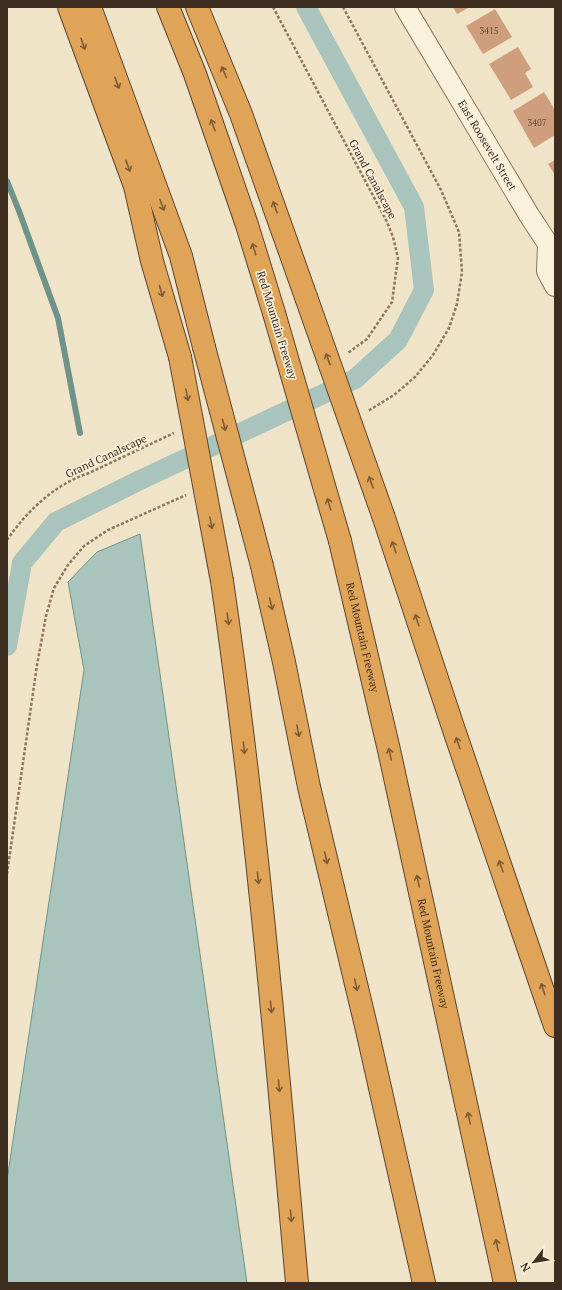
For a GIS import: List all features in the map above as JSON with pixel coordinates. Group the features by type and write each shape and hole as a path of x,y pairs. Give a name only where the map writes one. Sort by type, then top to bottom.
{"highway":[{"path":"70,7 136,186 152,260 180,357 222,581 237,681 275,1047 297,1283"},
{"path":"90,7 181,256 262,566 284,662 309,787 367,1030 424,1283"},
{"name":"Red Mountain Freeway","path":"168,7 196,74 247,225 340,541 389,750 505,1283"},
{"path":"197,7 241,114 384,518 453,727 555,1026"}],"street":[{"name":"East Roosevelt Street","path":"405,7 529,214 552,242 547,271 555,286"}],"path":[{"name":"Grand Canalscape","path":"273,7 387,222 393,237 398,258 392,302 367,339 346,355"},
{"path":"343,7 441,190 459,232 462,272 457,304 449,328 432,356 415,377 394,395 366,412"},
{"name":"Grand Canalscape","path":"7,540 19,523 35,506 76,477 177,432"},
{"path":"7,874 37,665 46,616 54,588 68,565 84,546 108,530 186,495"}],"water":[{"path":"140,534 247,1283 7,1283 7,1180 84,670 68,582 97,552"}],"building":[{"path":"453,7 470,7 457,14"},
{"path":"495,9 512,37 483,54 466,26"},
{"path":"518,47 531,69 525,73 533,87 511,100 489,64"},
{"path":"544,92 555,110 555,135 534,148 513,111"},
{"path":"555,160 555,175 548,164"}],"waterway":[{"path":"7,646 22,563 56,522 136,482 355,379 398,340 424,290 414,207 306,7"},
{"path":"7,181 58,318 80,433"}]}
